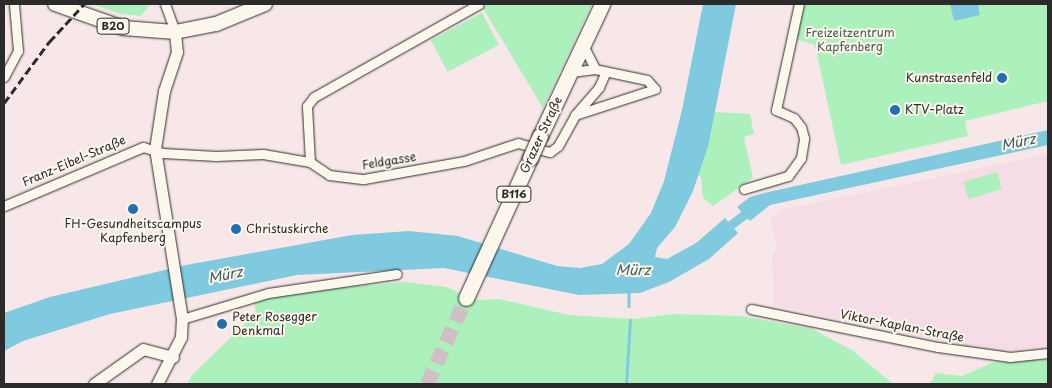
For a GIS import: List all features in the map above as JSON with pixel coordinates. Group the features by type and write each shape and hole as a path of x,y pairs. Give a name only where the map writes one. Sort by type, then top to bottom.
{"highway":[{"name":"Grazer Straße","path":"466,298 602,4"}],"main road":[{"name":"B20","path":"55,4 123,28 175,32 216,24 265,4"}],"street":[{"path":"4,77 18,51 14,4"},
{"path":"157,384 173,357 181,337 182,319 171,260 155,149 164,91 177,52 175,32 166,4"},
{"path":"310,162 308,106 314,97 479,4"},
{"path":"744,189 788,176 801,158 804,138 801,127 794,118 776,110 798,4"},
{"path":"582,44 596,69"},
{"path":"567,77 596,69 647,80 655,89 575,114"},
{"name":"Feldgasse","path":"155,149 163,153 216,156 263,154 310,162 329,175 364,179 464,161 518,143 550,152 558,146 575,114 600,87 606,71"},
{"name":"Franz-Eibel-Straße","path":"4,206 130,150 143,147 155,149"},
{"path":"182,319 268,293 397,274"},
{"name":"Viktor-Kaplan-Straße","path":"751,309 938,347 1010,358 1048,354"},
{"path":"94,384 143,349 173,357"}],"shaded area":[{"path":"1048,154 1048,348 992,351 774,305 772,257 777,247 770,218 781,210"}],"green space":[{"path":"92,4 150,4 141,16 121,14"},
{"path":"489,4 592,4 543,108 483,8"},
{"name":"Freizeitzentrum Kapfenberg","path":"802,4 1048,4 1048,101 965,121 968,136 841,165 815,45 792,38"},
{"path":"482,13 499,45 448,72 431,40"},
{"path":"714,112 750,114 754,134 744,137 753,178 713,206 703,198 701,177 698,176"},
{"path":"997,172 1002,189 968,199 963,182"},
{"path":"405,282 446,287 477,300 499,299 569,315 633,319 673,314 742,316 812,329 852,350 893,384 187,384 192,375 256,313 254,301 311,290"},
{"path":"1048,359 1048,384 930,384 936,373 962,376 994,362"}],"water":[{"path":"703,4 736,4 708,147 693,191 675,227 657,248 655,257 667,259 696,243 725,218 738,233 709,259 669,282 640,293 579,295 444,268 297,275 110,314 23,341 4,351 4,313 50,297 186,265 352,235 409,231 458,236 557,266 580,268 602,264 629,244 651,213 664,181 682,110"},
{"path":"950,4 978,4 980,15 954,21"},
{"name":"Mürz","path":"1048,130 1048,145 770,205 750,221 737,207 750,197 764,193"}],"waterway":[{"name":"Mürz","path":"721,232 753,208"},
{"path":"629,290 629,306"},
{"path":"626,384 630,320"}],"tunnel":[{"path":"427,384 466,298"}],"railway":[{"path":"4,103 49,42 84,4"}],"place":[{"name":"Kunstrasenfeld","path":"1002,78"},
{"name":"KTV-Platz","path":"895,110"},
{"name":"FH-Gesundheitscampus Kapfenberg","path":"133,209"},
{"name":"Christuskirche","path":"236,229"},
{"name":"Peter Rosegger Denkmal","path":"222,324"}]}
